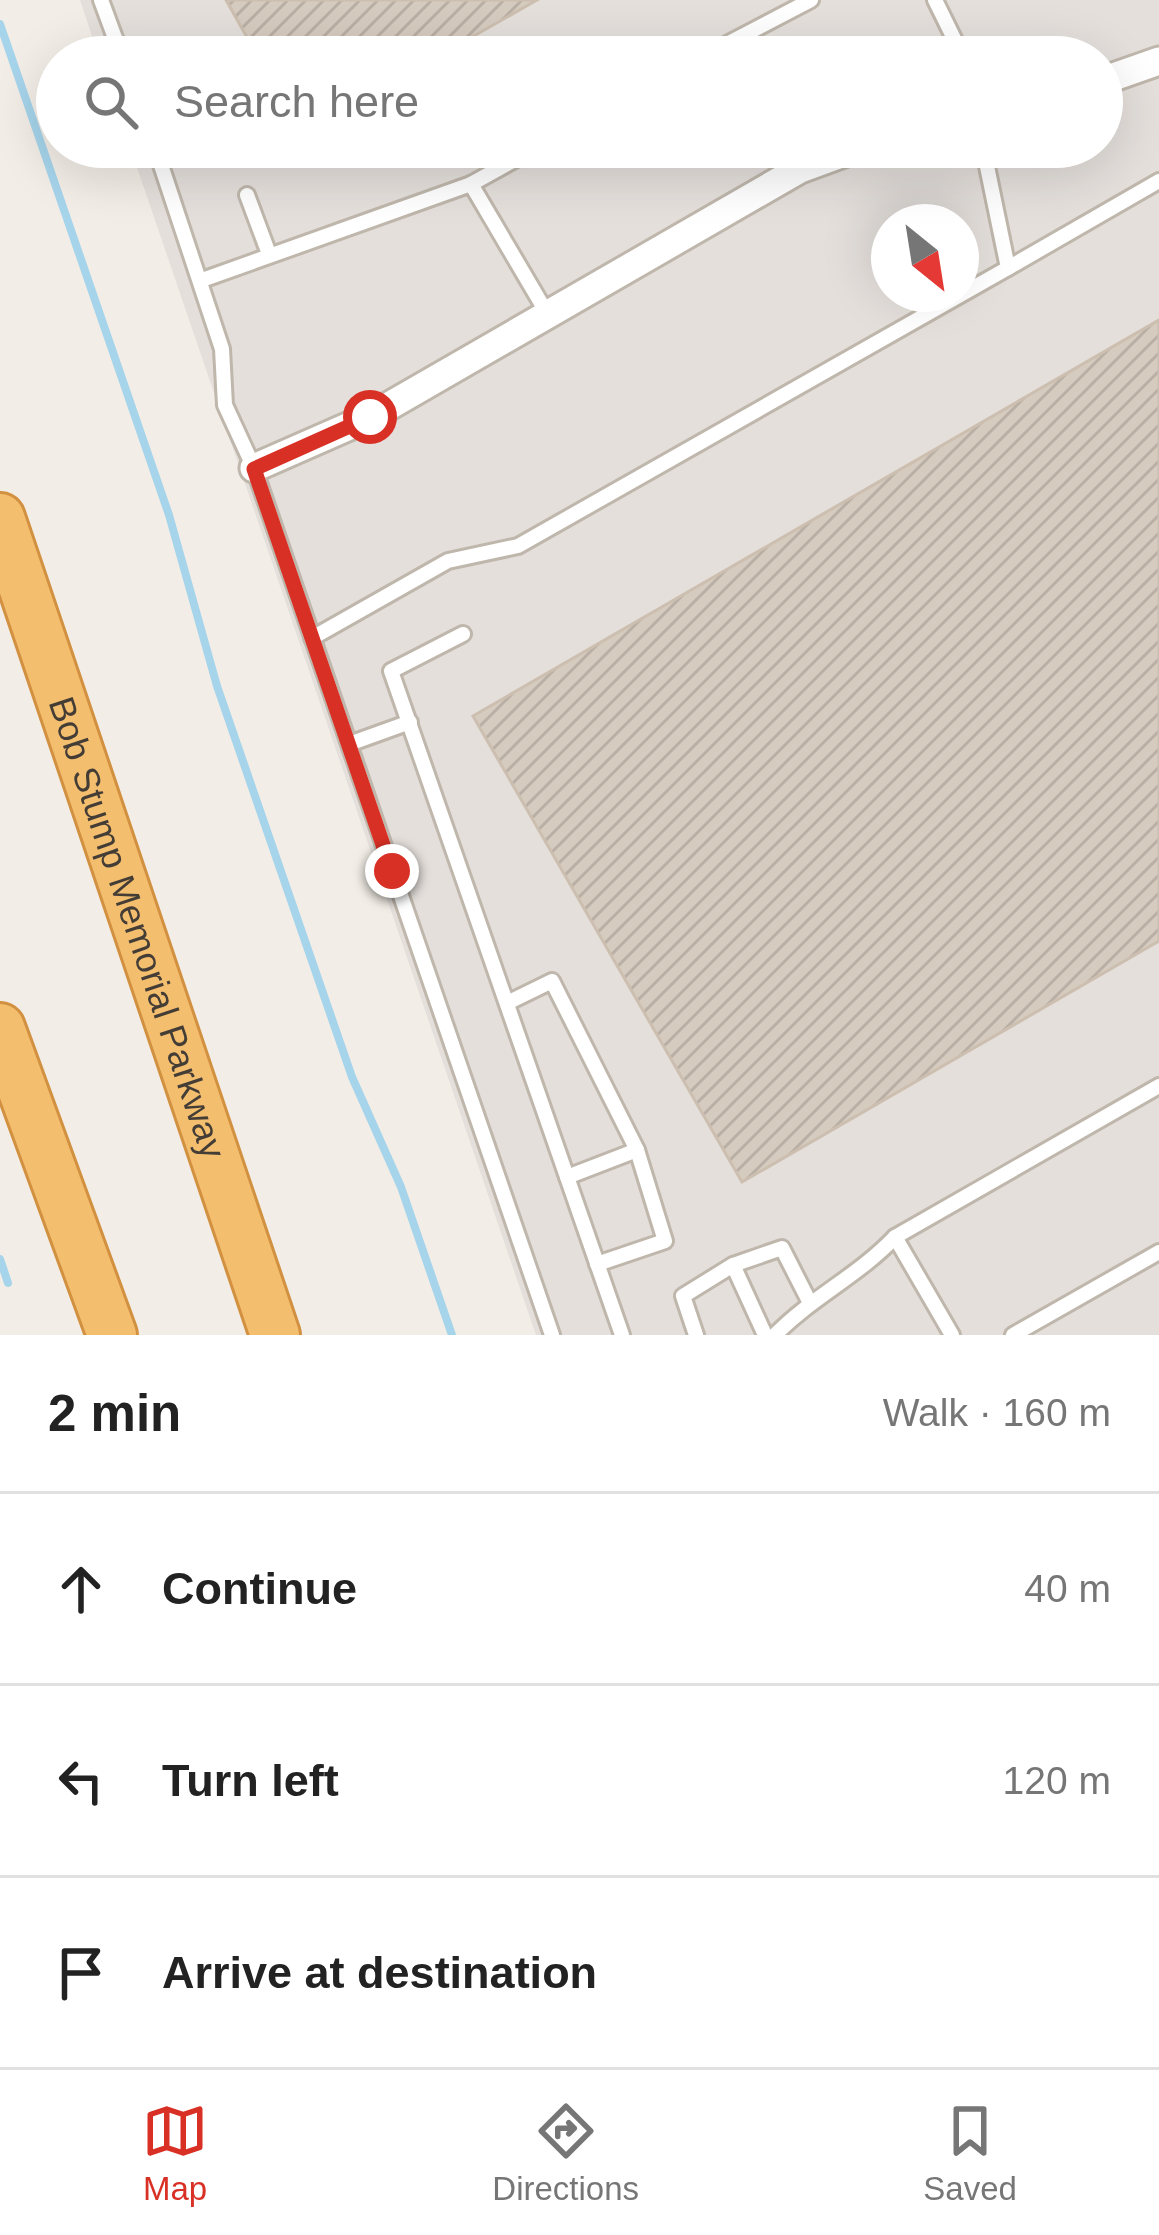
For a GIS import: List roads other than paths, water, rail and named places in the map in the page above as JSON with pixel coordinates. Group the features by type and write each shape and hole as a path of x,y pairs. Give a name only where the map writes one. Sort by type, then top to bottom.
{"highway":[{"name":"Bob Stump Memorial Parkway","path":"0,518 275,1335"},
{"path":"0,1028 112,1335"},
{"path":"43,1156 83,1335"}],"street":[{"path":"1123,74 1159,61"},
{"path":"254,469 370,417 803,168"}],"lane":[{"path":"101,0 114,36"},
{"path":"742,36 811,0"},
{"path":"934,0 952,36"},
{"path":"162,168 221,349 224,405 254,469 552,1335"},
{"path":"202,280 471,184 500,168"},
{"path":"987,168 1008,268"},
{"path":"312,638 448,561 518,546 1159,181"},
{"path":"471,184 548,315"},
{"path":"247,195 269,254"},
{"path":"463,634 392,670 622,1335"},
{"path":"349,744 410,722"},
{"path":"506,1003 552,981 637,1150 665,1241 597,1264"},
{"path":"775,1335 809,1300 862,1271 895,1238 1159,1086"},
{"path":"567,1177 637,1150"},
{"path":"895,1238 952,1335"},
{"path":"696,1335 683,1296 733,1265 782,1248 809,1300"},
{"path":"1013,1335 1159,1252"},
{"path":"733,1265 765,1335"}],"waterway":[{"path":"0,24 36,129"},
{"path":"50,168 169,515 217,686 352,1077 401,1187 452,1335"},
{"path":"0,1259 8,1283"}]}
